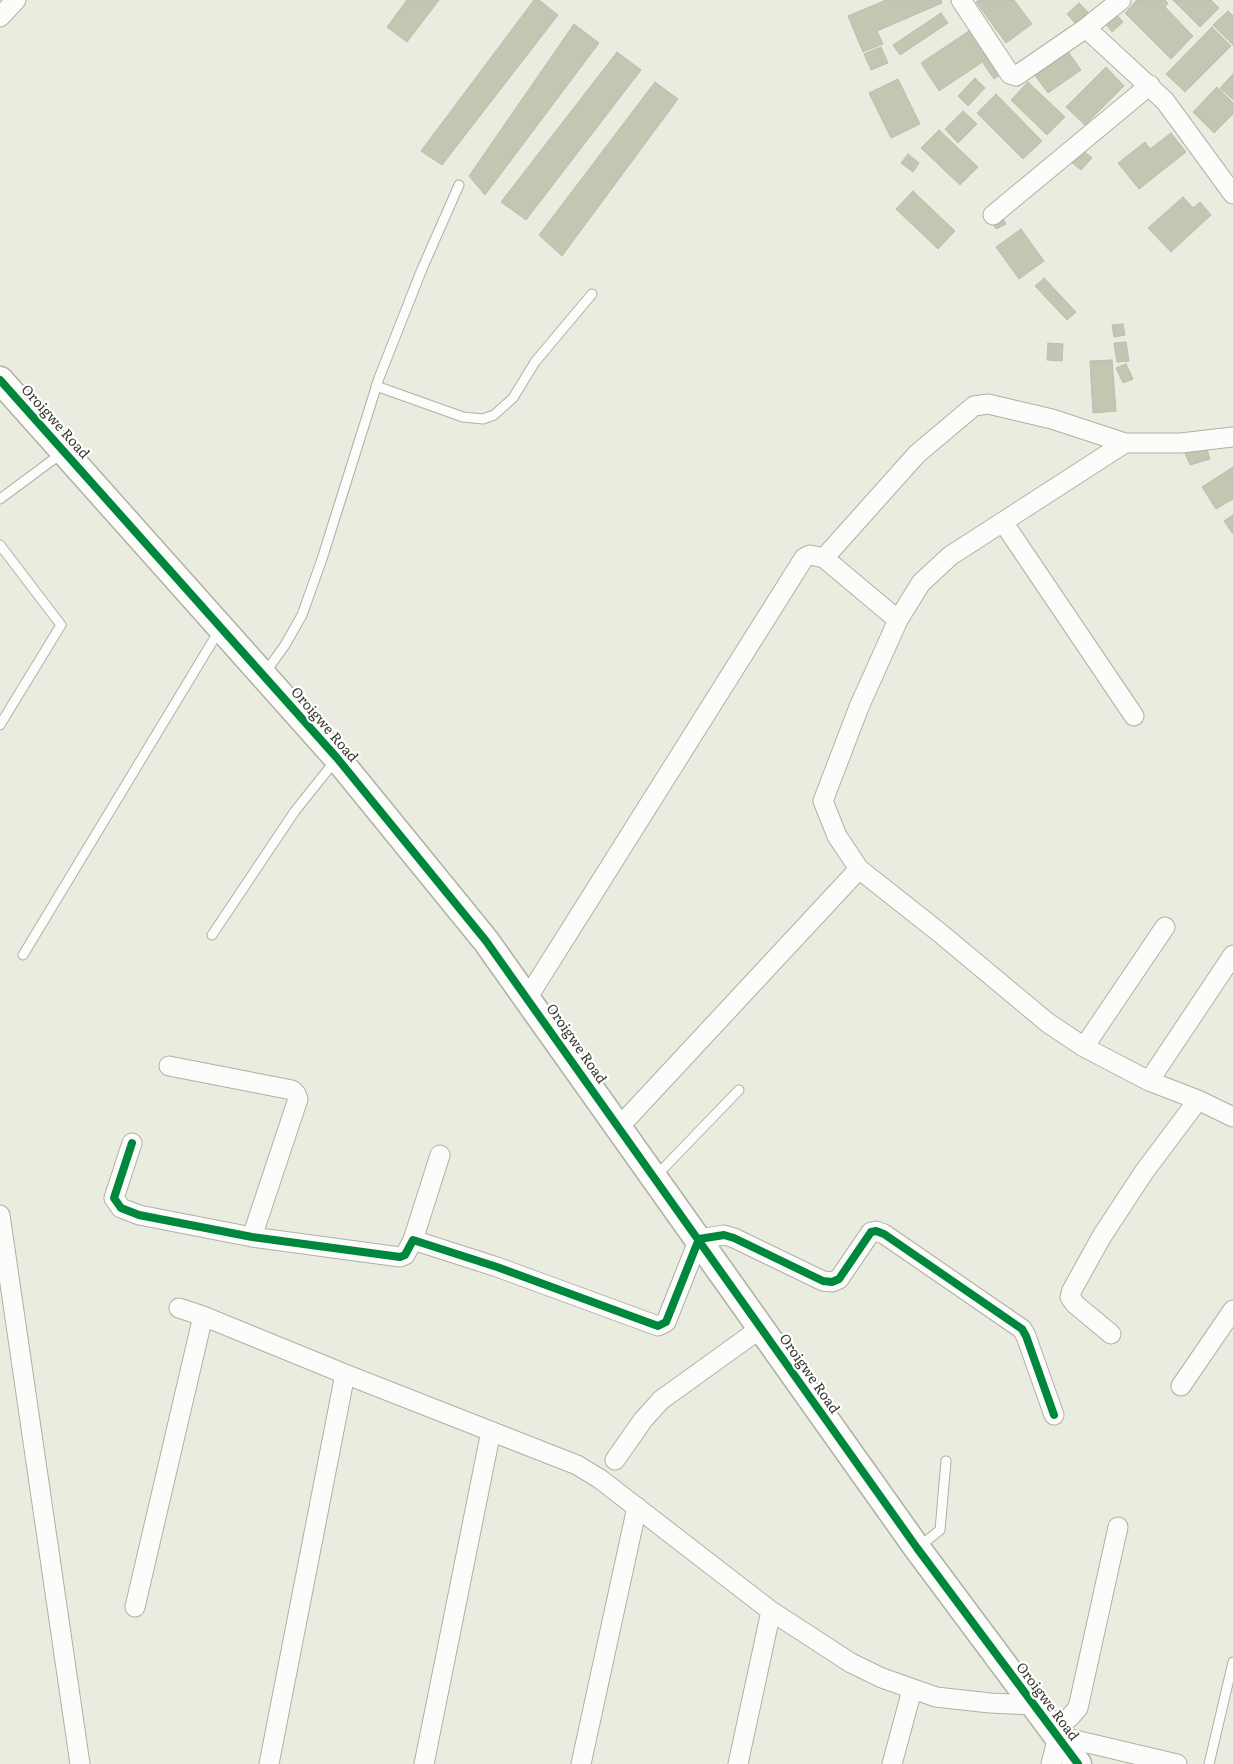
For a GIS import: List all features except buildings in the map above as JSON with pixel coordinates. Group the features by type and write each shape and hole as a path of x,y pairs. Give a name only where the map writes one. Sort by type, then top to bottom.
{"street":[{"path":"0,17 16,0"},
{"path":"961,0 1010,74 1016,76 1086,28 1121,0"},
{"path":"1086,28 1150,85 1185,126 1233,194"},
{"path":"993,214 1150,85"},
{"name":"Oroigwe Road","path":"0,380 336,758 486,941 528,997 917,1548 1078,1764"},
{"path":"824,558 917,454 974,406 988,404 1052,419 1125,443 1181,443 1233,437"},
{"path":"1125,443 950,556 934,569 909,600 898,620 859,707 823,801 837,836 859,869 940,932 1040,1018 1084,1047 1149,1081 1198,1100 1233,1117"},
{"path":"1003,522 1134,716"},
{"path":"528,997 804,558 810,554 824,558 898,620"},
{"path":"619,1127 859,869"},
{"path":"1084,1047 1164,927"},
{"path":"1149,1081 1233,954"},
{"path":"169,1066 292,1090 296,1094 298,1099 252,1237"},
{"path":"1111,1334 1075,1304 1070,1297 1072,1290 1107,1228 1144,1172 1198,1100"},
{"path":"132,1143 114,1198 121,1208 139,1215 252,1237 400,1257 405,1255 413,1240 440,1155"},
{"path":"0,1215 4,1272 80,1764"},
{"path":"413,1240 497,1267 658,1326 666,1322 699,1239 724,1235 734,1238 824,1281 832,1282 839,1279 871,1232 876,1231 884,1234 1022,1329 1054,1415"},
{"path":"179,1308 576,1465 600,1479 771,1611 851,1663 912,1690 936,1696 981,1702 1034,1705"},
{"path":"1180,1386 1233,1310"},
{"path":"135,1607 203,1316"},
{"path":"615,1460 643,1420 661,1400 761,1328"},
{"path":"269,1764 345,1374"},
{"path":"424,1764 491,1431"},
{"path":"581,1764 637,1507"},
{"path":"1051,1764 1056,1733 1078,1708 1118,1527"},
{"path":"738,1764 771,1611"},
{"path":"892,1764 912,1690"},
{"path":"1056,1733 1177,1764"}],"lane":[{"path":"263,675 285,645 302,614 322,559 376,386 422,270 459,185"},
{"path":"376,386 463,417 483,419 494,415 503,410 513,398 535,362 592,294"},
{"path":"0,499 65,452"},
{"path":"0,545 61,625 0,725"},
{"path":"23,955 221,627"},
{"path":"212,935 295,812 336,758"},
{"path":"655,1178 739,1090"},
{"path":"917,1548 940,1530 946,1461"},
{"path":"1209,1764 1233,1662"}],"cycle path":[{"path":"0,380 337,758 486,941 917,1548 1078,1764"},
{"path":"132,1143 114,1198 121,1208 139,1215 252,1237 400,1257 405,1255 413,1240 497,1267 658,1326 666,1322 699,1239 724,1235 734,1238 823,1281 832,1282 839,1279 871,1232 876,1231 884,1234 1022,1329 1054,1415"}]}
